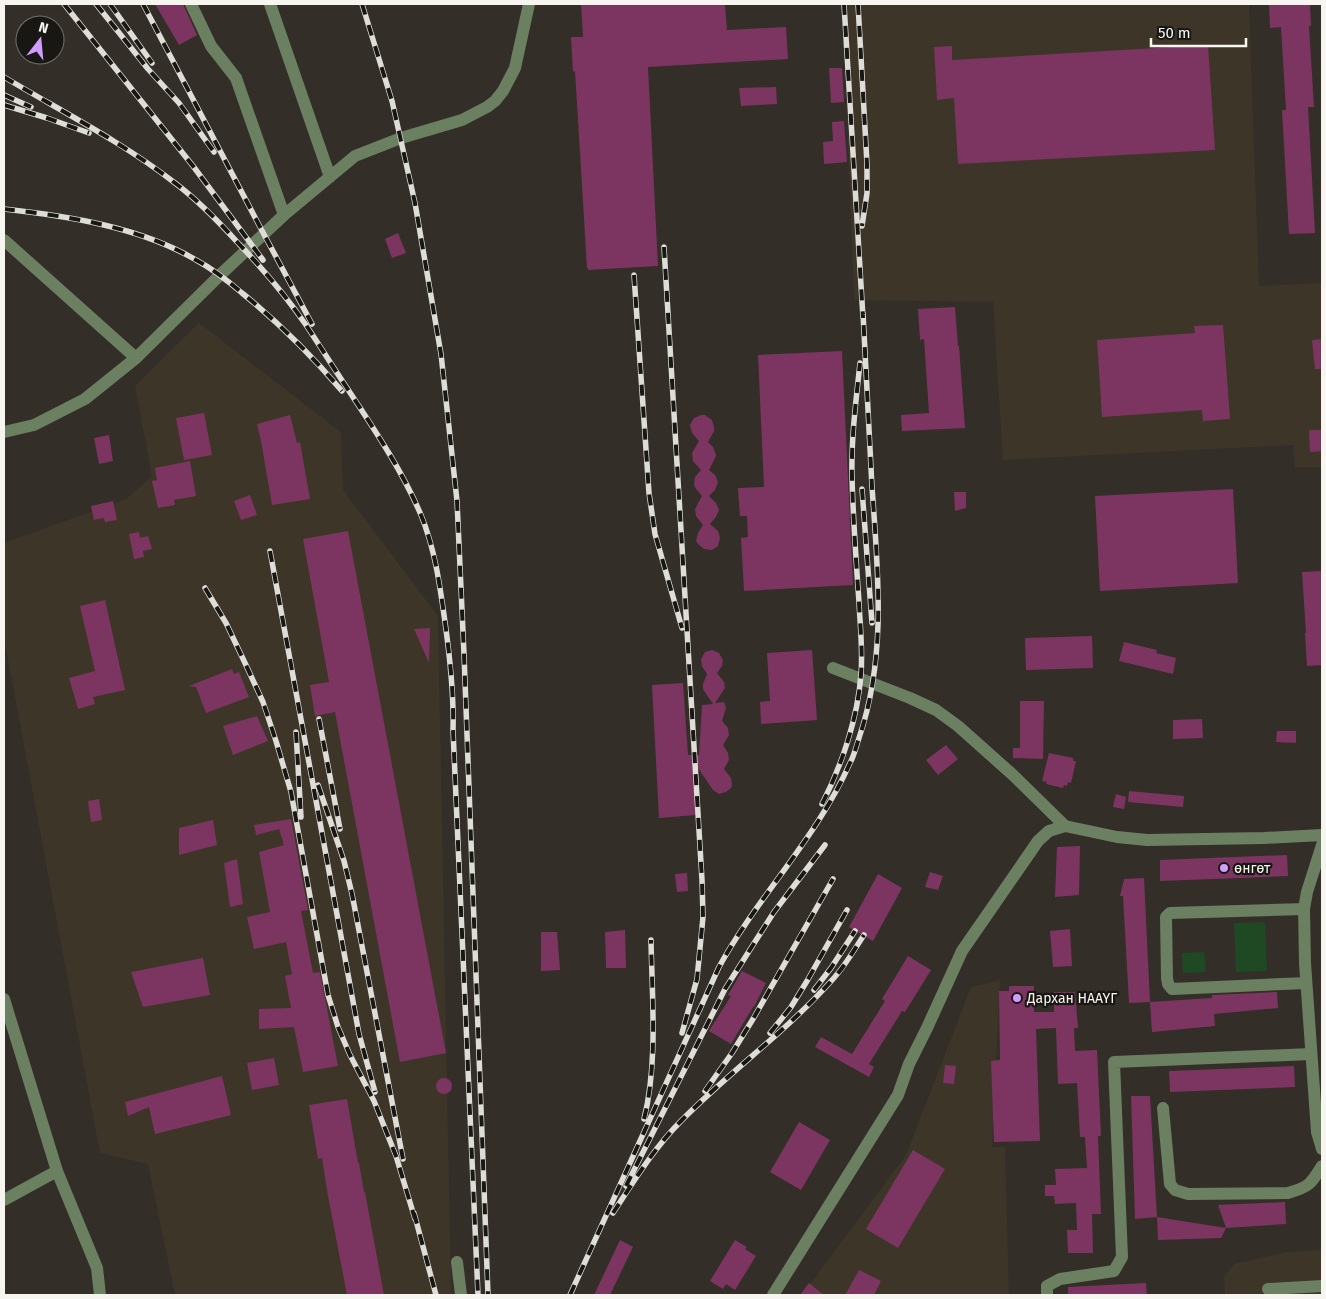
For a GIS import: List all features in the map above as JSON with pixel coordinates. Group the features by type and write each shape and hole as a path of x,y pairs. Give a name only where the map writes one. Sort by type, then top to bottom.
{"street":[{"path":"191,4 211,46 236,78 284,215"},
{"path":"270,4 330,177"},
{"path":"4,432 34,425 84,399 136,358 284,215 355,156 401,138 462,120 495,101 504,90 515,68 529,4"},
{"path":"4,240 136,358"},
{"path":"833,668 936,710 958,726 1013,774 1065,826"},
{"path":"773,1295 898,1096 909,1064 962,952 1038,841 1049,831 1065,826 1117,837 1147,840 1322,835"},
{"path":"1322,845 1307,892 1304,909 1306,984 1311,1054 1317,1132 1322,1149"},
{"path":"1304,909 1170,913 1166,917 1167,978 1168,984 1172,989 1306,984"},
{"path":"4,999 57,1170 97,1268 100,1295"},
{"path":"1047,1295 1047,1286 1060,1279 1114,1271 1122,1256 1114,1062 1311,1054"},
{"path":"1163,1108 1170,1184 1175,1190 1188,1194 1288,1193 1303,1189 1314,1179 1322,1166"},
{"path":"4,1200 57,1170"},
{"path":"457,1262 461,1295"},
{"path":"1268,1289 1322,1286"}],"shaded area":[{"path":"843,4 1249,4 1259,286 1322,283 1322,467 1295,467 1293,445 1003,460 993,302 854,300"},
{"path":"199,323 341,432 343,490 438,616 451,1295 175,1295 148,1164 100,1153 4,638 4,543 126,499 152,476 135,386"},
{"path":"1000,980 992,1147 1005,1147 1009,1295 802,1295 906,1155 971,987"},
{"path":"1322,1250 1322,1295 1225,1295 1224,1277 1234,1264 1287,1252"}],"green space":[{"path":"1265,922 1267,971 1236,972 1234,923"},
{"path":"1204,952 1206,972 1183,973 1182,953"}],"building":[{"path":"155,4 183,4 197,35 179,45"},
{"path":"581,4 725,4 727,30 786,27 788,59 648,67 658,266 588,270 587,268 575,71 573,72 571,37 583,37"},
{"path":"1269,4 1310,4 1311,26 1309,26 1314,107 1308,107 1315,233 1289,234 1282,110 1286,110 1281,27 1270,28"},
{"path":"1208,45 1215,150 958,164 954,98 937,100 934,47 952,46 952,60"},
{"path":"829,68 842,68 844,102 831,103"},
{"path":"776,87 777,104 741,106 739,88"},
{"path":"844,121 847,162 824,164 823,142 833,141 832,122"},
{"path":"398,233 406,253 392,258 385,239"},
{"path":"955,307 965,428 902,431 901,415 929,413 924,339 920,340 918,309"},
{"path":"1223,325 1230,419 1203,421 1202,410 1102,417 1097,340 1195,333 1194,326"},
{"path":"1322,339 1322,369 1315,369 1312,340"},
{"path":"842,351 853,585 744,591 741,538 748,537 747,516 740,516 738,488 764,487 758,355"},
{"path":"204,413 212,455 184,460 176,418"},
{"path":"290,415 297,443 300,442 310,499 272,505 257,424"},
{"path":"705,415 712,420 714,427 708,442 713,447 716,455 709,470 715,475 718,482 715,490 709,496 716,503 719,510 710,524 718,531 720,538 718,546 712,550 704,549 696,541 703,525 696,516 695,509 702,496 694,485 695,477 701,470 693,461 692,453 699,441 692,433 690,425 694,418"},
{"path":"1309,430 1322,430 1322,451 1310,452"},
{"path":"109,435 113,461 99,464 94,438"},
{"path":"190,461 196,496 174,500 175,505 158,508 152,481 157,480 155,468"},
{"path":"1233,489 1238,583 1100,591 1095,496"},
{"path":"954,492 966,492 966,508 955,511"},
{"path":"250,495 257,515 241,520 234,501"},
{"path":"113,501 117,520 105,522 104,518 94,520 91,506"},
{"path":"348,531 446,1053 400,1062 335,712 315,716 310,685 329,682 303,539"},
{"path":"139,532 140,538 148,536 152,549 143,551 144,557 134,559 129,534"},
{"path":"1322,571 1322,665 1307,666 1302,572"},
{"path":"105,600 125,690 93,697 95,704 78,709 69,678 95,671 80,606"},
{"path":"430,628 429,663 414,629"},
{"path":"1092,636 1093,668 1026,670 1025,638"},
{"path":"1124,642 1157,650 1156,653 1176,658 1173,674 1119,661"},
{"path":"712,650 719,653 723,660 722,666 717,673 724,682 725,688 715,703 724,702 726,708 722,721 728,728 729,735 723,745 728,753 729,760 724,769 731,778 732,785 726,792 719,794 713,790 694,762 696,815 659,818 652,685 683,683 688,755 699,755 702,705 713,704 703,688 707,674 702,666 701,659 705,652"},
{"path":"812,650 817,720 761,724 760,702 770,701 767,653"},
{"path":"232,669 234,674 239,672 249,697 206,713 196,687 189,686"},
{"path":"1020,701 1044,701 1043,759 1013,758 1013,748 1020,748"},
{"path":"257,716 268,741 233,755 223,726"},
{"path":"1202,719 1203,738 1173,739 1173,720"},
{"path":"1277,731 1296,731 1296,743 1276,742"},
{"path":"946,745 958,759 938,775 926,760"},
{"path":"1049,753 1073,758 1073,761 1076,761 1071,783 1068,782 1067,786 1064,785 1063,788 1046,784 1047,782 1042,781"},
{"path":"1129,791 1184,796 1183,807 1128,802"},
{"path":"1116,794 1126,797 1124,809 1113,807"},
{"path":"99,799 102,820 91,822 88,801"},
{"path":"291,819 308,910 301,911 313,973 320,972 338,1066 303,1072 294,1027 259,1029 259,1009 291,1008 285,976 292,974 286,942 254,949 247,917 270,912 259,852 284,845 279,829 256,835 254,825"},
{"path":"213,820 217,845 179,855 179,828"},
{"path":"1080,846 1079,895 1055,897 1057,847"},
{"name":"өнгөт","path":"1287,855 1288,876 1160,881 1160,860"},
{"path":"237,859 243,904 230,907 224,863"},
{"path":"930,872 943,876 938,890 925,887"},
{"path":"687,873 688,891 677,892 675,874"},
{"path":"878,874 902,888 873,941 849,927"},
{"path":"1144,878 1150,1002 1129,1003 1123,896 1120,896 1124,879"},
{"path":"1070,929 1072,966 1053,967 1050,931"},
{"path":"625,930 626,968 606,968 605,932"},
{"path":"541,932 557,932 560,970 541,971"},
{"path":"908,956 931,970 905,1012 902,1011 869,1064 874,1067 869,1077 815,1047 821,1037 852,1054 885,1001 882,999"},
{"path":"203,958 210,995 143,1007 131,972"},
{"path":"742,971 766,983 754,1007 731,1044 709,1031 731,996 728,995"},
{"path":"1009,986 1034,986 1034,1012 1054,1012 1054,992 1075,992 1078,1028 1074,1028 1075,1051 1097,1050 1101,1136 1098,1136 1101,1214 1092,1214 1093,1253 1068,1253 1067,1230 1077,1230 1076,1203 1055,1204 1054,1196 1045,1196 1045,1185 1056,1185 1055,1169 1087,1168 1085,1137 1080,1137 1077,1083 1058,1084 1056,1028 1036,1029 1040,1141 994,1142 991,1061 1000,1060 999,991 1009,991"},
{"path":"1277,992 1278,1008 1214,1014 1215,1026 1152,1032 1150,1002 1212,998 1212,995"},
{"path":"274,1058 279,1085 252,1090 247,1063"},
{"path":"945,1065 956,1066 954,1084 943,1083"},
{"path":"1294,1066 1295,1087 1170,1092 1169,1071"},
{"path":"222,1076 231,1115 155,1134 149,1107 128,1116 125,1102"},
{"path":"444,1078 452,1086 444,1094 436,1086"},
{"path":"1131,1096 1150,1096 1157,1217 1135,1219"},
{"path":"347,1099 384,1295 347,1295 322,1158 318,1159 309,1105"},
{"path":"799,1122 830,1140 801,1190 770,1172"},
{"path":"913,1150 945,1169 898,1248 866,1229"},
{"path":"1285,1202 1286,1224 1226,1228 1218,1205"},
{"path":"1157,1217 1226,1228 1221,1238 1158,1240"},
{"path":"620,1240 633,1247 610,1295 594,1295"},
{"path":"735,1240 747,1247 745,1249 756,1256 735,1290 726,1284 723,1289 710,1281"},
{"path":"859,1270 881,1281 874,1295 845,1295"},
{"path":"809,1283 824,1295 800,1295"},
{"path":"1146,1283 1147,1295 1068,1295 1068,1287"}],"railway":[{"path":"64,4 193,166 263,260"},
{"path":"96,4 148,69 179,103 214,152"},
{"path":"110,4 152,63"},
{"path":"143,4 312,324"},
{"path":"362,4 392,101 415,203 441,354 457,501 488,1295"},
{"path":"844,4 863,318"},
{"path":"858,4 867,164 867,193 862,226"},
{"path":"4,77 113,140 155,168 192,197 224,228 274,283 306,325 387,450 421,515 430,541 441,595 453,703 478,1295"},
{"path":"4,95 31,107"},
{"path":"4,105 89,133"},
{"path":"4,209 53,215 128,231 151,239 196,260 226,280 269,316 342,391"},
{"path":"664,247 703,917 697,979 682,1033"},
{"path":"634,275 649,493 655,534 682,628"},
{"path":"570,1295 719,967 734,941 821,817 851,760 859,738 874,676 878,614 878,582 863,313"},
{"path":"822,804 836,773 853,724 861,674 862,656 852,492 854,420 860,363"},
{"path":"862,489 872,623"},
{"path":"270,551 359,1034 375,1092"},
{"path":"205,588 226,623 245,663 263,702 276,741 291,792 328,995 338,1027 374,1101 396,1156 415,1219"},
{"path":"319,719 340,829"},
{"path":"296,732 301,817"},
{"path":"318,785 344,861 352,894 403,1159"},
{"path":"626,1186 725,989 774,912 825,845"},
{"path":"705,1091 753,1019 833,879"},
{"path":"770,1033 791,1007 847,910"},
{"path":"814,990 855,931"},
{"path":"613,1213 645,1165 671,1131 699,1103 815,998 842,969 864,935"},
{"path":"644,1119 653,1053 651,940"},
{"path":"414,1213 436,1295"}],"place":[{"name":"өнгөт","path":"1224,868"},
{"name":"Дархан НААҮГ","path":"1017,998"}]}
